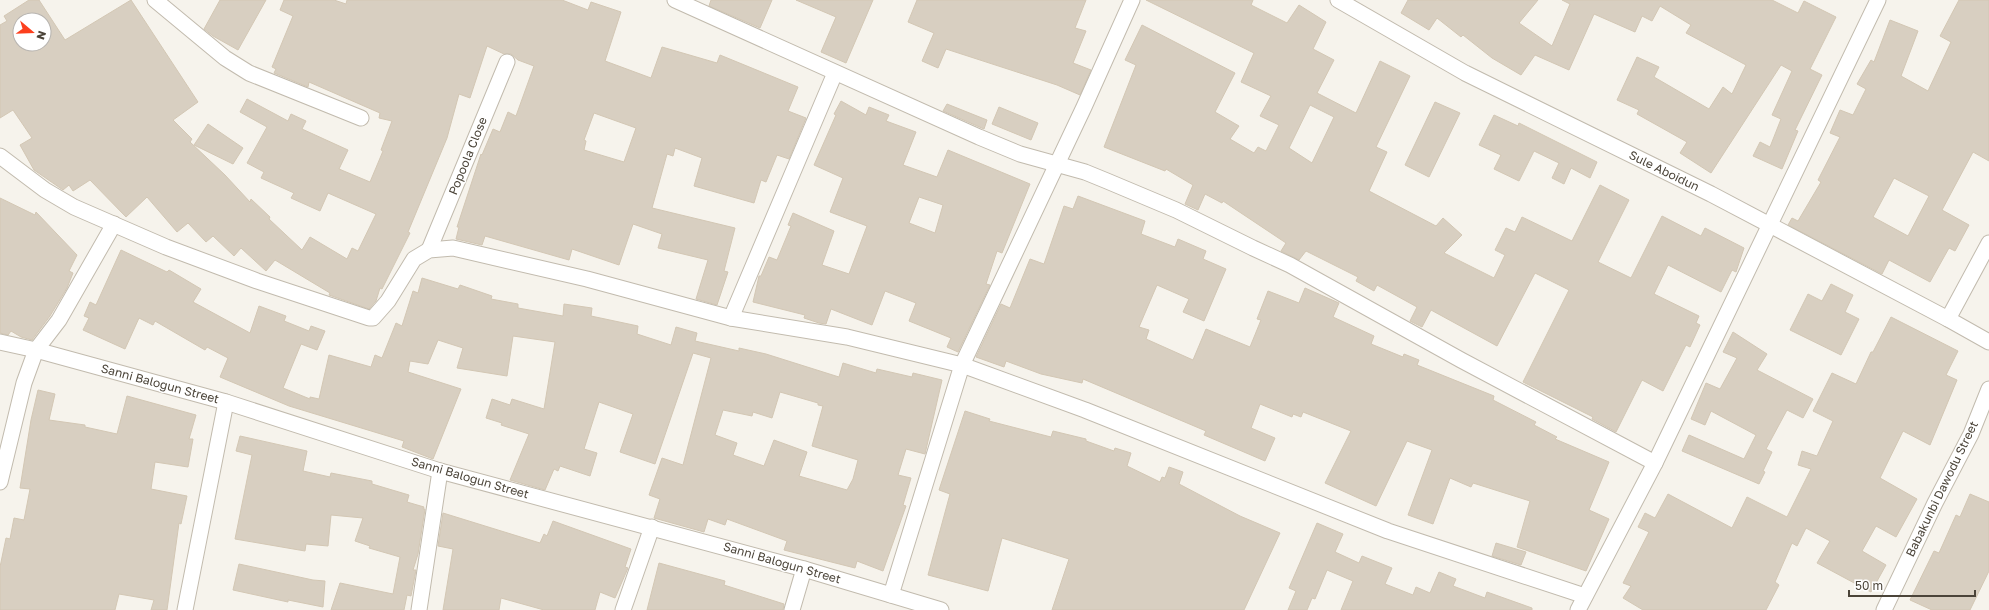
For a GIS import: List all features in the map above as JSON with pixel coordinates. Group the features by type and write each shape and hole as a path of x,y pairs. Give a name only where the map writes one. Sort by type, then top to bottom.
{"street":[{"path":"155,0 225,58 249,73 361,118"},
{"path":"675,0 835,73 1020,154 1085,172 1162,204 1290,265 1461,360 1655,463"},
{"path":"892,595 962,365 1057,165 1132,0"},
{"name":"Sule Aboidun","path":"1338,0 1464,73 1711,194 1948,318 1989,342"},
{"path":"1578,610 1655,463 1769,225 1872,2"},
{"name":"Popoola Close","path":"429,250 507,62"},
{"path":"731,318 835,73"},
{"path":"0,156 45,190 74,207 166,247 257,281 369,318 373,318 382,309 414,260 429,250 453,248 587,279 731,318 847,337 962,365 1085,410 1388,531 1585,596"},
{"path":"0,482 24,383 36,350 59,320 114,224"},
{"path":"1948,318 1989,243"},
{"name":"Sanni Balogun Street","path":"0,342 36,350 226,402 440,471 804,569 941,610"},
{"name":"Babakunbi Dawodu Street","path":"1884,610 1934,503 1971,434 1989,389"},
{"path":"185,610 226,402"},
{"path":"419,610 440,471"},
{"path":"623,610 652,527"},
{"path":"792,610 804,569"}],"building":[{"path":"29,0 39,0 47,12 12,12 12,52 52,52 52,20 65,40 131,0 198,102 173,120 192,139 190,142 225,175 250,202 251,199 270,217 269,219 302,250 310,237 347,259 352,248 358,251 376,214 328,193 320,211 291,198 294,193 261,178 264,172 247,163 267,127 240,112 247,99 288,121 291,114 306,121 302,129 348,150 339,169 370,182 383,151 381,150 392,121 379,118 380,113 309,82 308,87 274,73 276,69 272,67 293,16 280,10 284,0 334,0 346,4 347,0 562,0 588,10 591,2 621,12 605,61 651,78 662,47 717,63 720,55 798,87 788,111 806,118 789,159 777,155 766,182 761,180 754,203 694,186 702,158 675,148 673,156 667,154 652,208 735,228 724,271 728,272 717,305 696,299 708,260 658,248 662,234 633,224 619,265 572,249 569,260 485,236 482,245 456,239 459,227 457,227 481,154 482,155 493,129 500,132 508,112 516,116 534,66 518,60 511,54 504,54 487,46 470,98 459,94 447,138 408,232 410,233 382,289 380,288 376,301 369,309 329,295 330,293 275,260 266,271 241,248 234,256 213,236 206,242 188,223 177,232 147,197 126,217 90,180 73,191 69,185 63,190 34,170 20,145 32,138 13,110 0,118 0,25 7,21 4,16","holes":["594,113 636,128 624,162 584,150 586,141 584,140"]},
{"path":"220,0 266,0 238,50 213,36 204,29"},
{"path":"711,0 772,0 760,28 709,6"},
{"path":"796,0 873,0 846,63 821,52 836,17"},
{"path":"917,0 1086,0 1075,28 1086,31 1073,63 1091,70 1080,95 1057,85 946,49 938,68 922,61 934,33 908,22"},
{"path":"1146,0 1253,0 1251,5 1287,23 1299,5 1326,22 1313,49 1334,60 1317,93 1356,113 1380,61 1410,76 1376,147 1387,152 1369,191 1436,226 1443,218 1462,235 1444,253 1494,278 1505,255 1495,250 1506,228 1515,232 1522,217 1572,241 1600,185 1629,200 1598,262 1631,278 1662,216 1701,236 1705,228 1744,248 1736,272 1732,270 1721,292 1668,265 1654,294 1699,316 1696,323 1700,325 1690,347 1686,345 1663,391 1642,380 1616,432 1592,419 1593,417 1523,382 1569,290 1535,273 1497,346 1431,310 1422,327 1410,321 1417,307 1377,285 1374,291 1356,281 1358,277 1306,251 1299,260 1281,251 1286,243 1223,201 1222,203 1205,194 1198,210 1185,204 1193,185 1166,169 1165,171 1104,147 1136,65 1125,60 1142,25 1235,73 1215,112 1239,126 1230,139 1254,153 1258,147 1266,151 1279,125 1260,116 1271,96 1241,82 1254,53","holes":["1310,105 1334,117 1312,163 1289,148"]},
{"path":"1408,0 1538,0 1519,23 1552,46 1570,4 1562,0 1772,0 1798,13 1804,1 1836,17 1810,69 1822,75 1795,130 1798,131 1782,169 1753,156 1760,142 1770,147 1781,119 1772,115 1792,71 1781,65 1711,173 1680,153 1687,142 1637,114 1639,110 1617,100 1637,57 1659,67 1654,77 1709,109 1723,87 1732,94 1746,65 1686,33 1691,25 1660,6 1652,21 1642,16 1635,32 1594,14 1569,70 1535,55 1521,75 1492,58 1463,35 1461,37 1437,18 1429,30 1401,13"},
{"path":"1959,0 1989,0 1989,161 1973,152 1942,210 1969,225 1955,251 1949,248 1930,282 1889,260 1882,274 1788,225 1792,218 1798,221 1821,182 1818,180 1840,137 1830,133 1840,110 1853,115 1866,89 1857,84 1871,60 1874,62 1890,20 1918,31 1901,76 1928,91 1951,42 1940,36","holes":["1894,178 1929,196 1908,236 1873,217"]},
{"path":"841,101 866,115 869,107 889,115 886,121 916,132 903,165 937,177 948,150 1030,184 1002,253 997,251 986,284 990,285 958,352 947,347 951,338 909,321 916,303 885,291 872,325 831,309 826,324 819,323 804,318 805,315 753,302 759,276 761,276 769,257 777,260 791,226 788,225 793,213 834,231 822,265 849,274 867,226 830,212 843,178 814,165 836,115 834,114","holes":["919,197 943,205 935,233 909,223"]},
{"path":"1435,102 1460,113 1429,177 1405,165"},
{"path":"947,104 987,120 984,129 943,111"},
{"path":"999,107 1038,123 1031,140 992,124"},
{"path":"1494,115 1518,126 1519,123 1597,162 1590,178 1571,168 1564,184 1552,178 1559,163 1534,151 1519,181 1494,169 1501,155 1479,145"},
{"path":"208,124 243,148 233,164 194,145"},
{"path":"1078,196 1145,221 1141,234 1175,247 1178,239 1206,251 1203,259 1226,269 1204,321 1183,312 1189,299 1157,285 1139,327 1149,330 1146,339 1193,360 1206,329 1250,347 1261,320 1257,319 1268,291 1299,303 1305,288 1339,303 1333,317 1374,336 1371,344 1403,357 1404,354 1419,360 1417,365 1494,396 1493,400 1536,422 1534,425 1557,437 1555,439 1609,462 1589,510 1609,519 1586,571 1517,547 1530,501 1473,483 1471,487 1450,478 1433,524 1408,515 1432,450 1407,441 1376,506 1325,483 1351,431 1303,412 1301,417 1293,414 1292,417 1260,404 1251,428 1275,438 1265,461 1204,435 1206,431 1083,379 1082,383 1041,374 1006,361 1004,367 976,357 1001,304 1010,308 1030,259 1044,264 1064,206 1073,209"},
{"path":"0,198 35,215 36,212 77,255 69,271 73,273 67,288 50,316 32,340 21,337 11,331 8,335 0,333"},
{"path":"121,250 167,272 169,270 201,289 193,302 250,333 259,306 286,316 284,321 309,331 311,326 325,331 317,350 301,344 283,388 310,399 310,397 319,399 329,355 371,367 375,355 382,358 396,323 402,326 413,291 418,293 422,278 458,289 460,285 492,296 491,299 518,304 518,308 563,316 564,304 592,308 591,316 638,326 637,334 671,345 676,327 697,333 695,341 739,351 739,348 766,354 839,377 843,363 876,373 877,369 912,377 913,373 942,380 925,454 906,449 898,475 911,478 903,505 906,506 883,571 857,561 855,568 784,550 787,541 727,519 725,525 708,519 704,532 654,518 660,499 649,495 662,458 683,465 711,358 693,353 655,464 620,452 633,414 599,402 584,449 597,453 590,476 560,466 558,471 554,469 545,490 510,480 529,434 501,425 502,423 486,418 492,399 510,405 512,399 544,409 555,342 513,336 507,376 457,368 463,348 438,340 428,364 410,361 408,372 461,389 433,459 402,447 404,441 289,406 220,377 228,358 207,347 205,350 155,321 153,325 139,318 125,349 83,330 89,318 84,316 90,302 96,305","holes":["780,392 818,403 818,405 823,406 812,446 858,460 853,479 847,490 799,476 807,452 774,440 764,466 733,455 737,443 715,435 723,410 752,416 753,412 772,418"]},
{"path":"1831,284 1853,295 1845,312 1859,319 1841,355 1790,330 1808,294 1822,301"},
{"path":"1891,317 1958,351 1946,375 1957,380 1930,445 1903,431 1880,478 1917,499 1896,537 1876,526 1862,551 1886,565 1871,592 1817,563 1830,541 1806,528 1797,546 1792,543 1775,582 1779,585 1766,610 1643,610 1623,598 1631,586 1623,583 1649,532 1638,527 1645,513 1655,518 1668,494 1732,528 1747,497 1787,517 1811,469 1798,465 1802,451 1817,456 1833,421 1813,411 1832,373 1856,384 1871,352 1873,352"},
{"path":"1733,332 1767,354 1757,370 1813,399 1803,418 1787,410 1766,449 1772,452 1759,484 1682,451 1689,435 1744,459 1756,435 1711,411 1705,425 1691,419 1706,383 1720,389 1737,358 1723,352"},
{"path":"38,390 55,394 49,420 85,425 85,427 117,434 127,396 196,415 189,439 193,439 188,467 155,462 151,489 187,496 181,524 179,523 167,610 151,610 154,600 119,594 115,610 0,610 0,567 6,538 10,539 14,518 24,520 30,489 20,488 31,420"},
{"path":"965,411 990,419 989,421 1051,437 1053,431 1086,439 1086,441 1114,451 1115,448 1131,453 1127,466 1160,482 1162,477 1165,478 1169,467 1183,472 1179,484 1240,516 1280,533 1244,610 1052,610 1069,559 1002,538 988,591 928,575 950,494 939,490"},
{"path":"240,436 307,451 303,471 330,477 331,473 372,481 372,484 409,495 407,502 424,507 423,509 425,509 418,554 413,570 416,570 411,596 407,595 404,610 331,610 340,583 393,594 400,557 369,548 370,546 355,541 363,518 331,515 328,546 306,544 305,551 235,539 252,455 236,451"},
{"path":"1970,494 1989,502 1989,571 1970,610 1932,610 1910,600 1934,551 1939,553 1956,515 1960,517"},
{"path":"443,513 540,543 544,534 547,536 553,521 631,549 625,567 628,568 615,598 600,592 595,610 544,610 501,598 499,610 443,610 453,549 438,546"},
{"path":"1317,523 1343,534 1335,552 1359,563 1362,556 1392,568 1385,584 1413,595 1416,587 1430,593 1439,572 1456,579 1453,586 1485,598 1487,592 1532,608 1532,610 1341,610 1353,581 1327,570 1315,599 1312,598 1307,610 1288,610 1296,591 1289,588"},
{"path":"1496,543 1526,552 1521,565 1492,556"},
{"path":"659,563 725,581 724,585 784,604 783,610 647,610"},
{"path":"239,564 313,580 325,581 323,607 288,600 288,602 233,590"}]}
